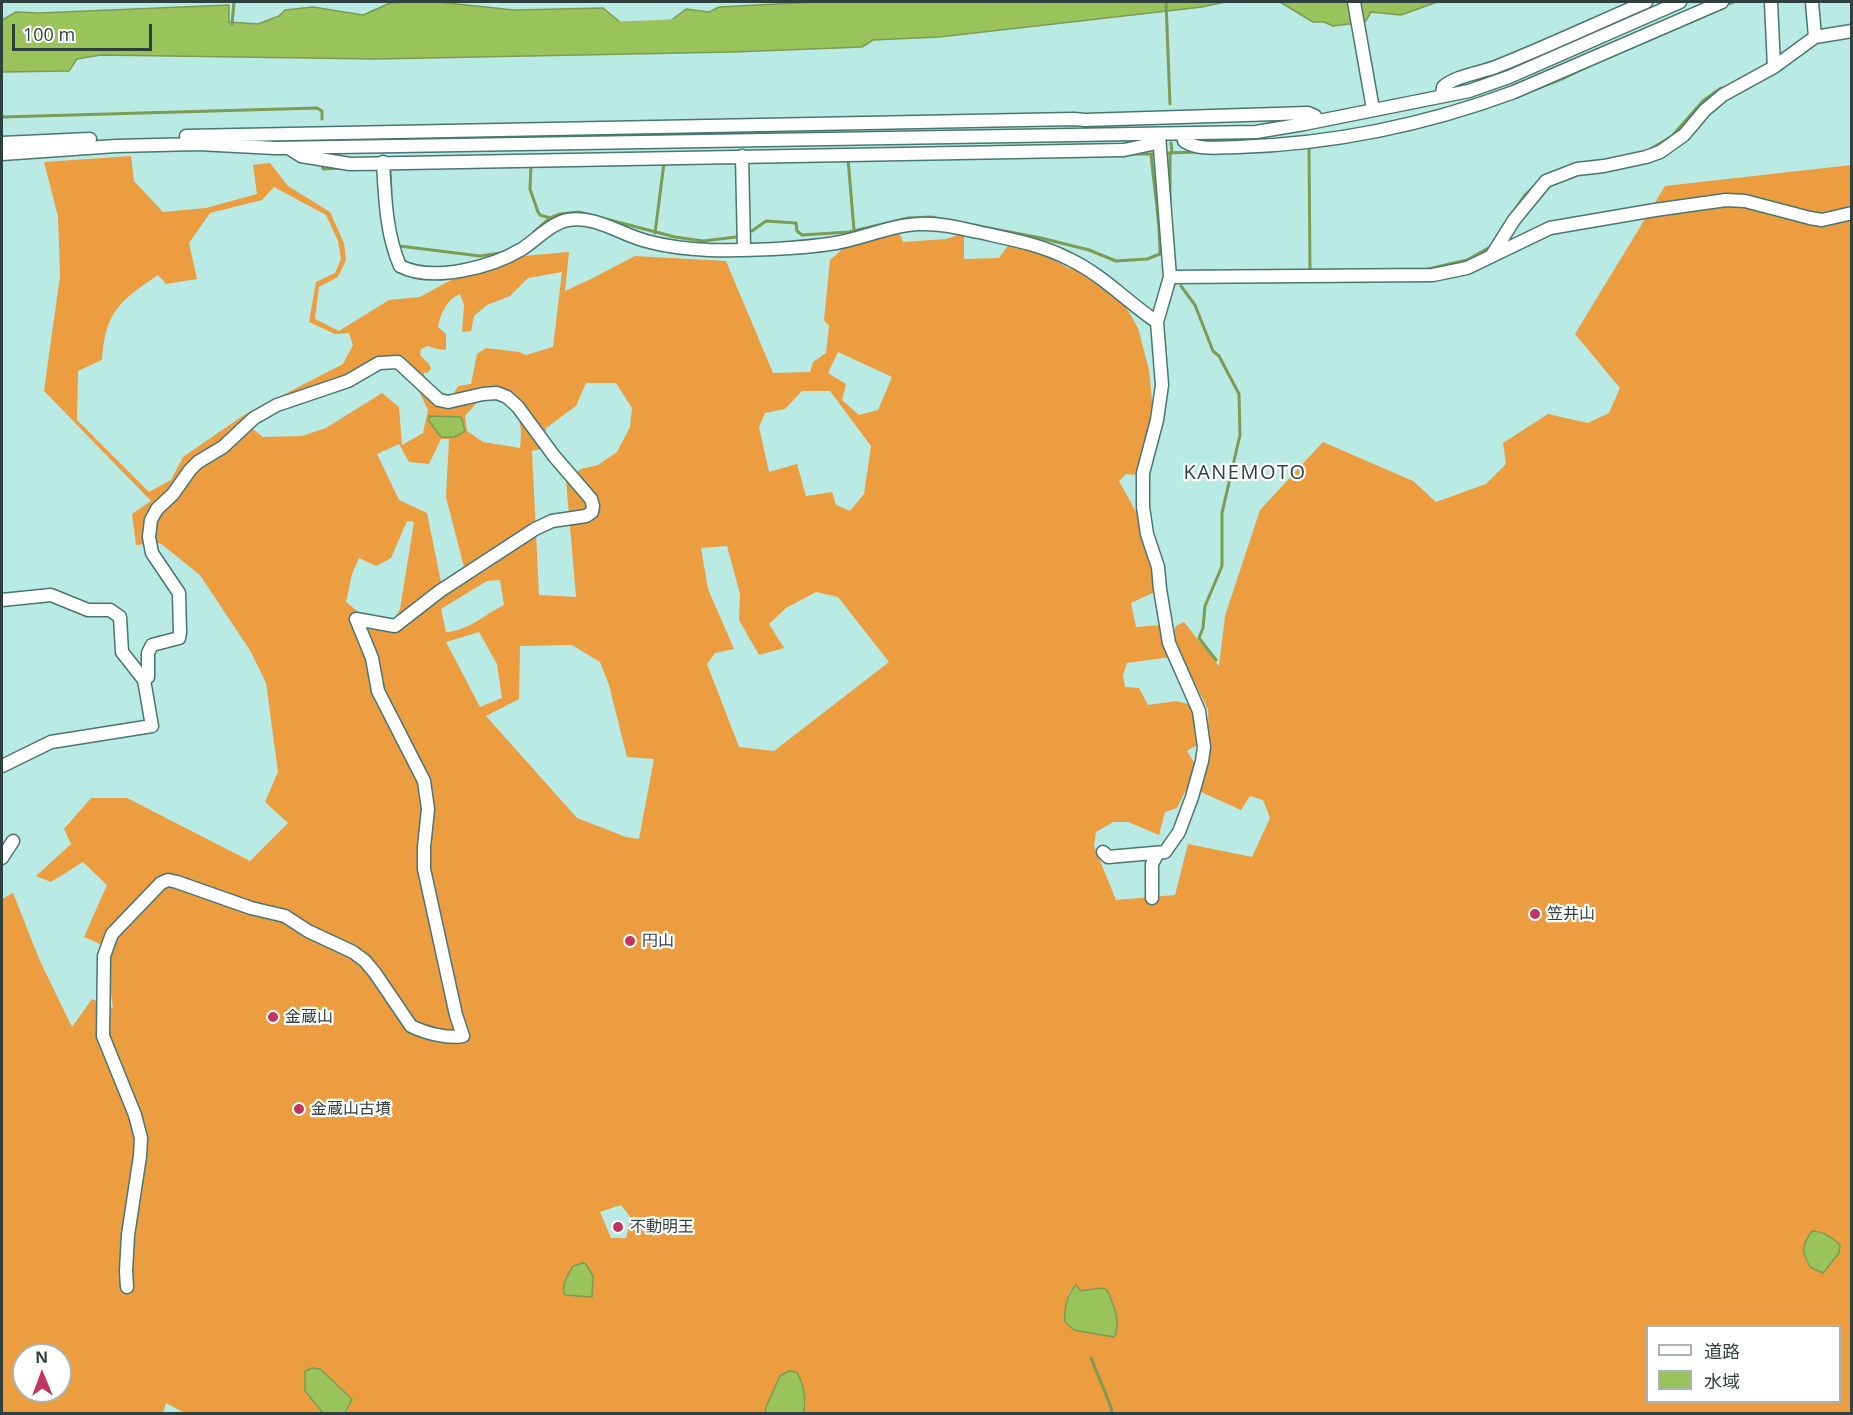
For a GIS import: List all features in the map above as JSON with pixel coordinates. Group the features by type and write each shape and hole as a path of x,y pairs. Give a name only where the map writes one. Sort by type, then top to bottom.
{"street":[{"path":"1354,2 1372,103"},
{"path":"1442,96 1443,87 1449,81 1485,71 1646,2"},
{"path":"2,154 116,146 187,144 289,148 1033,135 1159,137 1256,132 1318,121 1372,103 1469,91 1509,77 1680,2"},
{"path":"1183,134 1184,141 1206,148 1314,141 1406,126 1479,105 1514,92 1722,2"},
{"path":"1771,2 1774,67"},
{"path":"1812,2 1815,37"},
{"path":"1489,258 1514,220 1546,180 1577,170 1615,164 1660,152 1684,135 1705,110 1723,94 1774,67 1815,37 1851,31"},
{"path":"2,142 234,134 1085,120 1308,113 1315,116 1318,121"},
{"path":"289,148 301,156 350,164 383,166 1124,150 1152,144 1159,137"},
{"path":"1103,852 1108,857 1166,852 1179,831 1192,797 1204,747 1199,711 1169,643 1158,567 1144,518 1143,473 1157,420 1162,385 1157,322 1170,277 1159,137"},
{"path":"742,160 744,249"},
{"path":"383,166 393,246 400,266 406,269 430,273 484,266 505,258 565,221 578,219 591,220 650,242 707,250 836,243 904,225 933,224 1038,245 1098,275 1157,322"},
{"path":"1170,277 1433,275 1467,268 1550,228 1726,200 1745,201 1822,220 1851,213"},
{"path":"127,1287 128,1235 141,1138 135,1115 103,1036 104,956 112,934 161,883 168,880 177,882 251,908 285,916 308,931 353,952 375,973 411,1026 456,1037 463,1036 456,1016 424,869 428,809 424,781 378,691 372,658 356,619 395,626 440,591 535,529 552,521 586,516 592,512 591,499 554,456 518,407 507,398 497,393 448,402 439,400 398,362 379,363 348,381 278,405 254,418 224,447 198,462 173,494 157,509 151,520 149,537 152,553 179,593 180,633 179,638 152,645 148,654 148,677 144,680"},
{"path":"2,600 51,595 88,610 110,610 120,617 122,652 144,680 152,726 51,742 2,766"},
{"path":"2,858 14,841"},
{"path":"1152,898 1152,864 1158,853"}],"shaded area":[{"path":"131,156 134,181 163,212 206,208 257,194 253,165 270,163 288,186 330,212 344,243 346,260 338,277 319,287 315,319 339,331 389,300 420,297 451,280 523,256 569,252 565,291 635,256 726,261 773,373 810,372 813,362 826,353 829,326 824,320 830,260 847,245 899,232 903,242 946,239 964,233 964,259 999,258 1009,244 1038,251 1068,268 1083,271 1105,285 1126,307 1138,328 1149,370 1153,409 1140,470 1134,475 1126,474 1119,481 1140,519 1157,591 1131,603 1136,627 1162,625 1171,657 1127,663 1123,675 1125,687 1139,688 1148,705 1176,701 1188,704 1194,713 1199,744 1187,751 1197,767 1177,808 1165,812 1159,835 1128,822 1113,822 1096,832 1094,846 1116,900 1175,895 1188,844 1252,857 1270,818 1263,800 1250,796 1241,810 1201,792 1209,750 1208,709 1172,640 1176,626 1184,622 1219,666 1225,616 1260,510 1323,442 1413,481 1436,502 1486,484 1506,464 1503,443 1548,414 1588,423 1609,413 1620,388 1575,334 1665,186 1851,165 1851,1413 804,1414 806,1401 766,1407 765,1413 345,1414 348,1410 328,1376 305,1371 305,1391 323,1413 183,1413 166,1403 163,1413 2,1413 2,899 13,893 40,961 72,1027 92,999 113,1008 109,981 111,949 84,937 107,885 83,862 51,882 36,876 71,844 64,829 91,798 127,798 250,861 288,823 265,802 278,772 266,683 251,652 200,575 160,543 136,545 132,514 151,501 44,391 60,276 58,216 44,162","holes":["274,187 326,215 338,241 341,259 335,273 316,282 309,322 335,334 349,333 353,345 343,364 244,415 183,457 171,480 149,492 77,420 78,371 102,360 111,318 117,308 134,292 158,275 166,284 197,279 189,243 210,213 262,200","562,272 553,347 526,355 486,348 477,354 471,384 458,386 452,396 443,393 433,385 424,375 424,372 427,373 431,369 420,355 421,349 428,346 446,350 446,334 438,327 445,308 451,300 460,294 464,305 462,332 471,331 474,316 487,305 510,296 528,278","838,352 892,377 878,410 859,415 842,400 846,384 828,373","396,363 413,379 428,410 423,433 402,445 399,407 382,393 326,428 302,436 263,437 250,427 266,415","586,383 616,383 632,408 630,427 617,452 598,465 581,469 566,480 576,597 539,595 532,451 544,448 546,428 576,406","802,391 830,391 871,446 864,494 850,511 836,505 832,492 806,496 797,464 769,472 759,427 765,413 785,409","500,398 512,410 519,420 520,448 483,442 467,431 465,416 480,399","441,439 449,439 446,497 464,567 441,582 427,513 399,500 377,454 399,444 409,462 429,464","407,521 414,522 400,609 394,619 361,614 346,602 352,574 359,558 376,566 391,558","727,546 740,594 739,620 759,655 784,648 769,624 786,608 816,592 838,597 889,662 774,751 739,747 707,664 715,653 734,649 708,589 701,548","500,580 504,605 469,626 446,632 441,609 487,581","479,632 497,664 502,698 480,707 446,642","572,645 600,662 609,685 627,757 654,759 639,839 626,837 577,818 486,716 519,699 520,646","621,1205 631,1218 626,1238 611,1238 600,1212","1076,1285 1081,1291 1102,1288 1115,1337 1074,1330 1065,1313 1069,1292"]}],"water":[{"path":"438,2 514,10 603,8 637,36 652,35 686,9 709,12 719,7 815,2 1225,2 1202,7 939,37 873,40 862,47 733,52 375,59 101,55 77,59 69,71 2,72 2,20 16,12 229,5 229,22 258,24 279,16 285,10 313,7 363,15 390,3"},
{"path":"1280,2 1437,2 1401,15 1371,12 1365,22 1333,26 1324,22 1313,22"},
{"path":"429,416 461,417 465,431 455,437 441,437 429,421"},
{"path":"1812,1231 1827,1235 1840,1245 1839,1253 1823,1273 1810,1267 1805,1256 1804,1245"},
{"path":"583,1263 593,1276 592,1297 565,1295 564,1284 567,1276 573,1266"},
{"path":"1076,1285 1081,1291 1102,1288 1107,1290 1117,1319 1114,1337 1074,1330 1065,1322 1067,1302"},
{"path":"312,1368 320,1369 352,1399 345,1413 323,1413 305,1391 305,1371"},
{"path":"789,1371 797,1372 801,1382 805,1397 804,1413 765,1413 780,1376"}],"waterway":[{"path":"232,24 234,2"},
{"path":"1166,2 1170,104"},
{"path":"1725,5 1734,2"},
{"path":"609,30 683,27"},
{"path":"1528,92 1591,65"},
{"path":"1649,150 1672,136 1703,101 1721,88 1726,88"},
{"path":"2,117 317,108 322,111 322,119"},
{"path":"1171,143 1172,153"},
{"path":"1308,271 1310,271 1309,146"},
{"path":"1168,153 1199,152"},
{"path":"1170,153 1170,217"},
{"path":"1131,154 1156,154"},
{"path":"752,231 766,221 796,223 797,231 802,235 849,232 908,218 931,217 1041,238 1089,250 1116,261 1147,259 1160,254 1151,154"},
{"path":"848,159 854,230"},
{"path":"655,233 664,163"},
{"path":"322,165 323,169 342,168"},
{"path":"531,165 530,189 538,212 550,218"},
{"path":"390,167 391,192"},
{"path":"1511,215 1525,195 1538,183"},
{"path":"534,232 550,218 560,214 579,212 675,237 703,241 736,237"},
{"path":"399,246 480,256 501,253"},
{"path":"1428,269 1467,260 1492,246"},
{"path":"1181,286 1195,305 1213,351 1219,356 1239,394 1240,435 1222,513 1222,566 1205,606 1203,628 1199,638 1216,660"},
{"path":"1091,1358 1112,1414"}],"place":[{"name":"笠井山","path":"1535,914"},
{"name":"円山","path":"630,941"},
{"name":"金蔵山","path":"273,1017"},
{"name":"金蔵山古墳","path":"299,1109"},
{"name":"不動明王","path":"618,1227"}],"district":[{"name":"KANEMOTO","path":"1245,473"}]}
